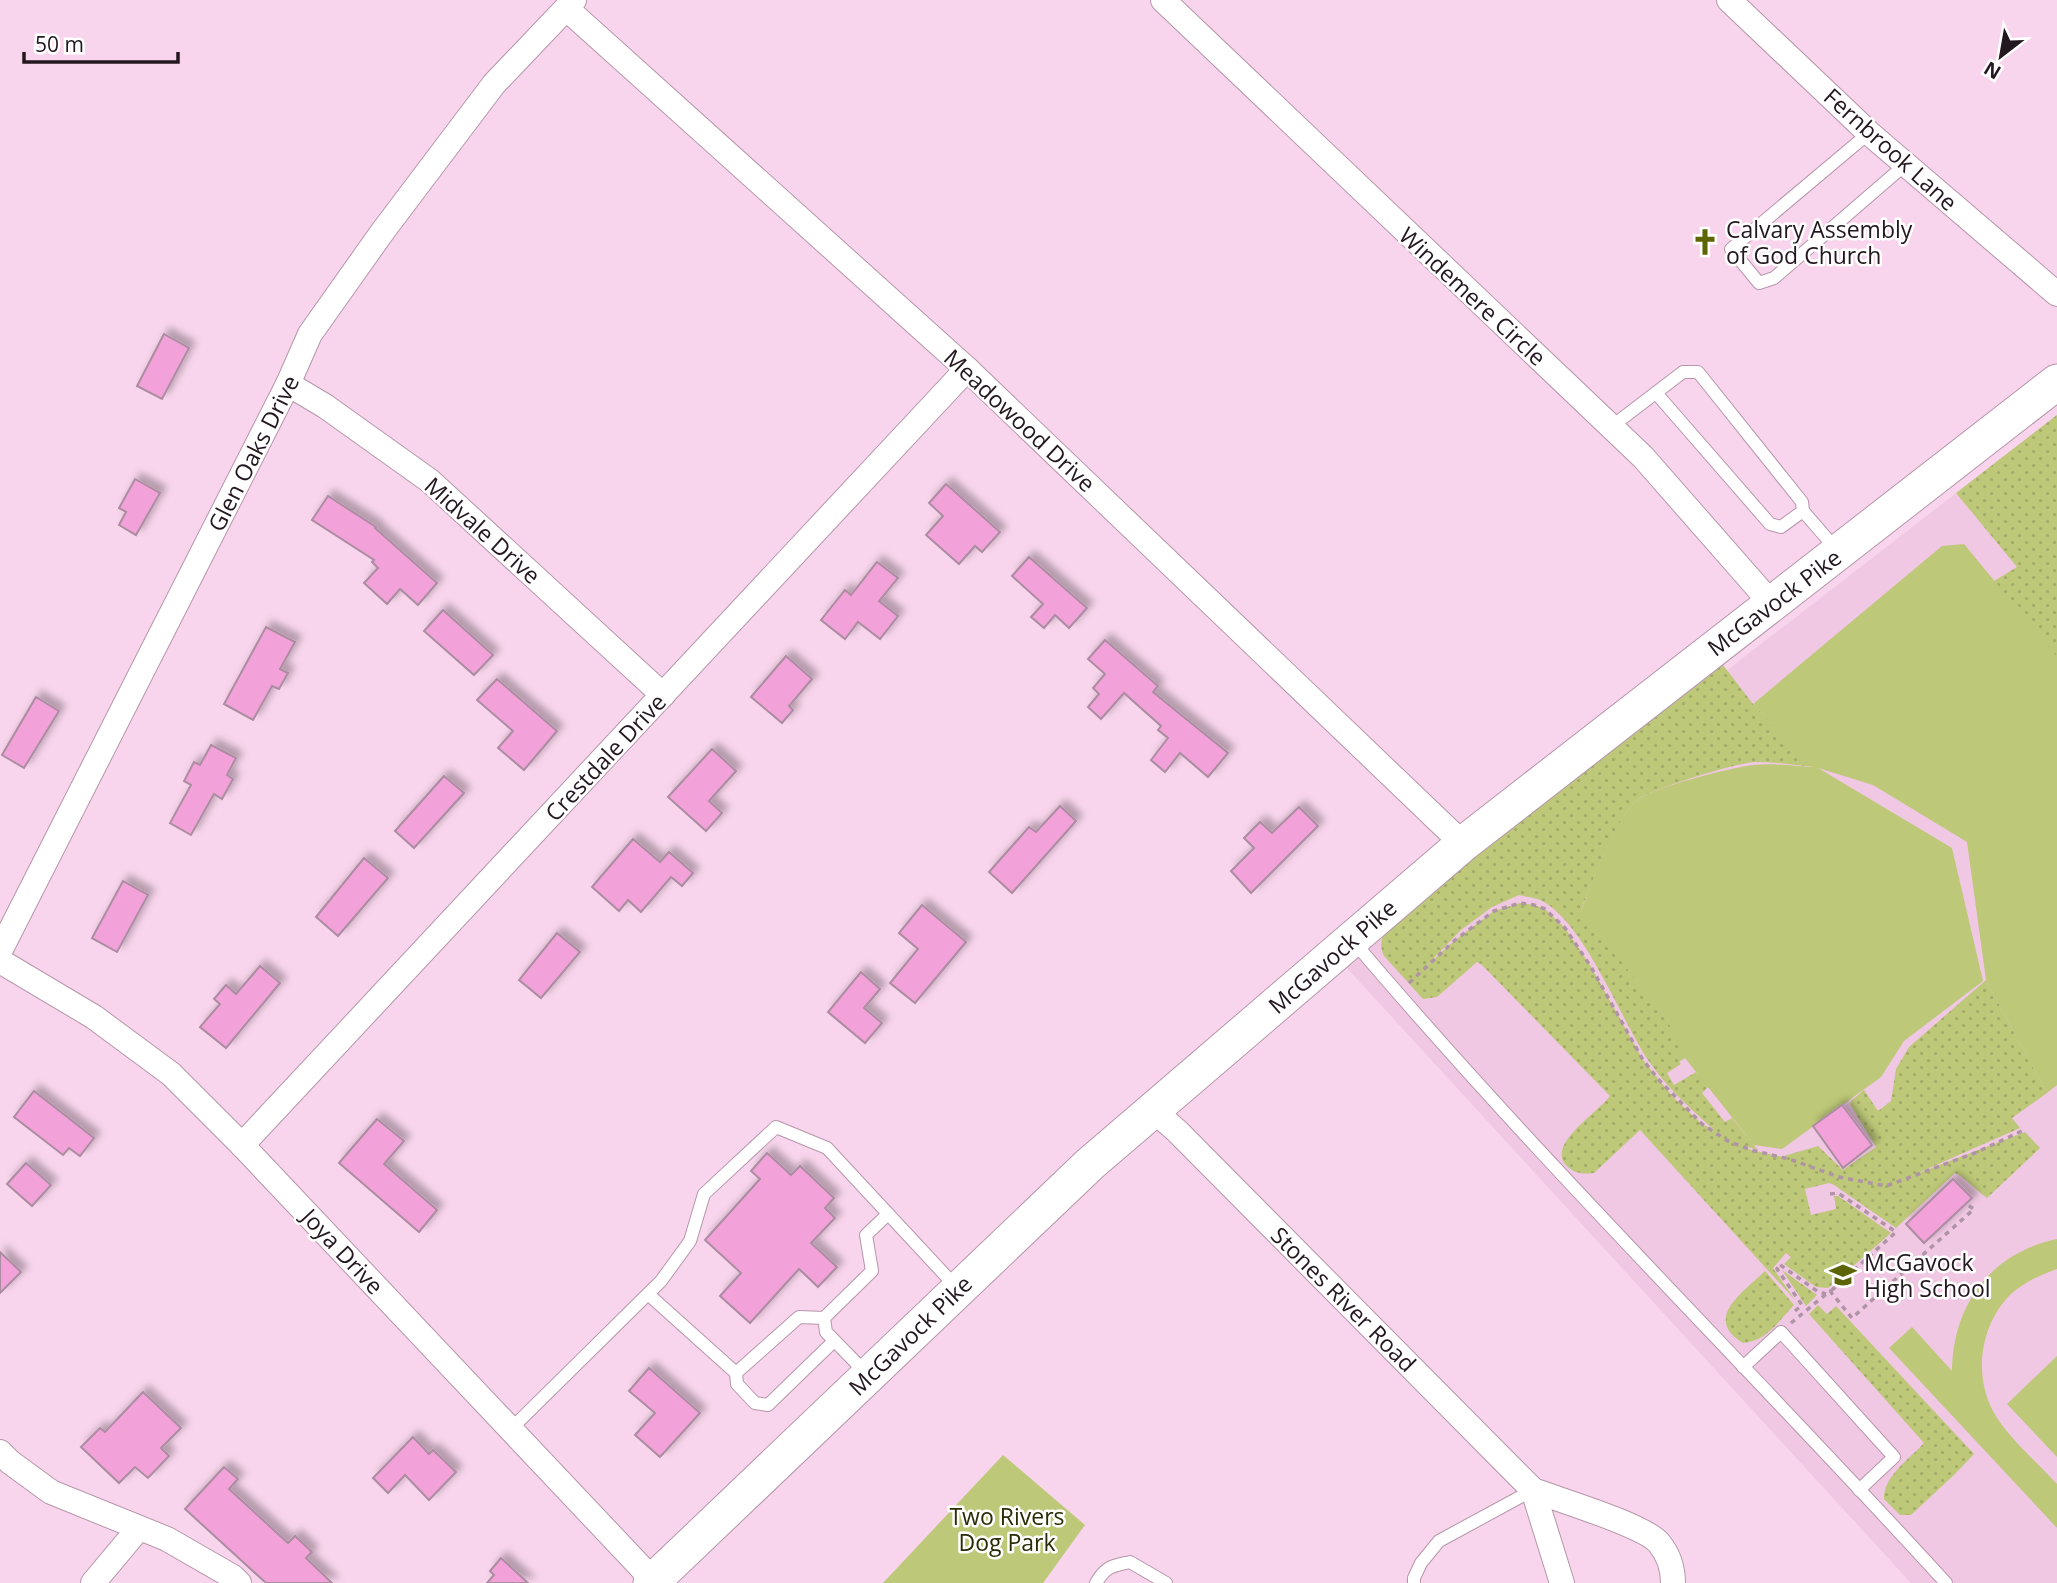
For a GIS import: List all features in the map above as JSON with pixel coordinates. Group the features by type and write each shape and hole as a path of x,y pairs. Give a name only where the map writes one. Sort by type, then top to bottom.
{"main road":[{"name":"McGavock Pike","path":"652,1582 1090,1164 1463,844 2057,382"}],"street":[{"name":"Windemere Circle","path":"1163,0 1643,457 1771,603"},
{"name":"Fernbrook Lane","path":"1729,0 1869,132 2057,294"},
{"name":"Meadowood Drive","path":"570,5 967,369 1463,844"},
{"name":"Glen Oaks Drive","path":"0,951 288,384 310,334 383,231 494,84 570,5"},
{"name":"Crestdale Drive","path":"243,1145 967,369"},
{"name":"Midvale Drive","path":"288,384 325,406 430,481 663,695"},
{"name":"Joya Drive","path":"0,961 94,1017 171,1074 243,1145 652,1582"},
{"name":"Stones River Road","path":"1153,1110 1177,1131 1533,1490"},
{"path":"0,1452 51,1492 178,1546 239,1583"},
{"path":"1533,1490 1562,1583"},
{"path":"1533,1490 1639,1529 1657,1541 1669,1559 1673,1583"},
{"path":"93,1583 139,1528"}],"lane":[{"path":"1869,132 1731,249 1759,283 1774,278 1906,164"},
{"path":"1611,427 1683,372 1698,372 1802,502 1803,511 1839,552"},
{"path":"1656,393 1770,524 1781,527 1803,511"},
{"path":"1351,940 1578,1193 1946,1583"},
{"path":"511,1429 661,1281 690,1241 704,1194 776,1127 827,1149 958,1290"},
{"path":"736,1373 799,1317 824,1318 872,1271 866,1235 888,1214"},
{"path":"648,1294 736,1373 737,1384 755,1403 768,1405 834,1341"},
{"path":"824,1318 826,1332 868,1375"},
{"path":"1743,1367 1781,1332 1894,1457 1858,1490"},
{"path":"1414,1583 1421,1563 1439,1541 1533,1490"},
{"path":"1096,1583 1104,1570 1130,1562 1166,1583"}],"path":[{"path":"1397,993 1454,941 1494,911 1520,903 1534,905 1545,909 1565,928 1590,965 1643,1060 1659,1080 1702,1124 1728,1141 1839,1177 1886,1186 1975,1153 2022,1131"},
{"path":"1781,1332 1896,1233 1838,1193 1830,1194"},
{"path":"1795,1311 1802,1305 1777,1269 1779,1264 1816,1291 1828,1293 1852,1318 1974,1209 1966,1204"}],"shaded area":[{"name":"McGavock High School","path":"2057,415 2057,1583 1911,1583 1345,966"}],"green space":[{"path":"2057,415 2057,658 1994,581 2017,567 1956,493"},
{"path":"1964,544 2057,657 2057,1085 2047,1093 1986,980 1967,842 1873,785 1818,768 1952,848 1983,981 1904,1041 1881,1077 1782,1149 1754,1145 1681,1053 1667,1019 1581,911 1604,853 1620,823 1636,801 1644,796 1692,779 1754,765 1814,767 1753,704 1942,546"},
{"path":"1723,665 1753,704 1815,767 1746,763 1645,795 1629,809 1613,836 1581,910 1667,1019 1685,1058 1667,1073 1674,1085 1696,1072 1709,1086 1702,1093 1725,1122 1732,1118 1758,1150 1742,1145 1751,1150 1788,1158 1784,1156 1818,1146 1843,1170 1876,1147 1850,1104 1851,1101 1864,1090 1878,1111 1891,1101 1896,1069 1909,1047 1986,980 2047,1093 2012,1118 2020,1128 1911,1176 2025,1132 2040,1148 1987,1198 1955,1173 1896,1228 1834,1185 1829,1183 1805,1189 1811,1215 1836,1209 1834,1196 1838,1196 1891,1233 1828,1288 1816,1287 1784,1264 1791,1257 1786,1253 1773,1268 1795,1300 1640,1130 1594,1173 1580,1173 1568,1167 1562,1159 1562,1149 1567,1140 1610,1096 1477,962 1437,997 1423,999 1384,956 1381,947 1385,932 1418,901","holes":["1519,895 1540,900 1556,911 1571,927 1586,948 1655,1070 1714,1130 1702,1124 1673,1097 1643,1060 1590,965 1565,928 1545,909 1520,903 1494,911 1424,968 1461,930 1492,907"]},
{"path":"2057,1239 2057,1269 2021,1286 2000,1307 1987,1335 1982,1366 1987,1397 1999,1421 2057,1484 2057,1528 1889,1348 1912,1327 1952,1371 1960,1324 1968,1303 1980,1285 1995,1269 2013,1256"},
{"path":"1782,1270 1817,1295 1806,1306"},
{"path":"1765,1271 1794,1305 1765,1334 1751,1342 1743,1343 1731,1334 1726,1324 1726,1315 1738,1296"},
{"path":"1818,1305 1827,1314 1836,1306 1974,1454 1911,1515 1900,1515 1884,1499 1885,1491 1893,1475 1924,1443 1809,1314"},
{"path":"2057,1356 2057,1457 2007,1404"},
{"name":"Two Rivers Dog Park","path":"1003,1455 1085,1525 1043,1583 883,1583"}],"building":[{"path":"164,334 189,348 162,399 137,386"},
{"path":"135,479 160,493 136,535 119,525 126,512 119,508"},
{"path":"946,484 1000,532 982,552 975,546 959,564 926,535 943,516 929,503"},
{"path":"328,496 376,527 437,583 418,605 400,589 387,604 364,583 378,568 372,562 374,560 312,520"},
{"path":"1029,557 1087,608 1069,628 1055,615 1044,628 1031,617 1043,604 1012,576"},
{"path":"877,562 898,578 879,601 898,616 880,639 858,622 845,639 821,620 845,590 851,595"},
{"path":"443,610 493,655 474,675 424,631"},
{"path":"266,627 295,642 280,669 288,673 279,689 272,686 253,720 224,704"},
{"path":"1105,640 1158,686 1153,692 1228,753 1208,777 1180,753 1165,772 1151,760 1168,738 1158,730 1161,726 1124,693 1101,719 1088,707 1099,694 1093,688 1105,674 1088,659"},
{"path":"786,656 812,679 789,706 793,710 782,723 751,697"},
{"path":"497,679 557,731 524,770 498,748 513,731 477,700"},
{"path":"36,697 59,711 24,768 2,755"},
{"path":"211,745 236,758 227,775 233,779 222,799 214,794 191,835 170,823 191,785 184,781 194,762 200,765"},
{"path":"712,749 736,771 709,801 722,813 706,831 668,797"},
{"path":"444,776 464,793 414,848 395,831"},
{"path":"1060,806 1076,821 1012,893 989,872 1029,827 1036,832"},
{"path":"1299,807 1318,826 1251,893 1231,871 1254,848 1244,838 1260,822 1272,833"},
{"path":"633,839 660,862 669,852 693,873 682,886 671,877 641,912 628,900 619,911 592,887"},
{"path":"364,858 388,878 338,936 316,917"},
{"path":"123,881 148,895 117,952 92,938"},
{"path":"922,905 966,942 915,1003 890,983 918,949 899,933"},
{"path":"557,933 580,952 541,998 519,980"},
{"path":"260,966 280,983 226,1048 200,1027 220,1004 214,999 226,985 236,994"},
{"path":"861,972 880,989 864,1008 882,1023 865,1043 828,1012"},
{"path":"34,1091 94,1138 80,1156 69,1148 63,1155 14,1117"},
{"path":"1842,1105 1872,1145 1843,1168 1813,1126"},
{"path":"377,1119 404,1141 384,1164 437,1210 419,1232 339,1163"},
{"path":"767,1153 791,1175 800,1166 834,1198 825,1208 835,1218 811,1243 837,1267 818,1287 799,1269 750,1323 720,1296 741,1273 705,1240 760,1179 751,1171"},
{"path":"26,1163 51,1185 32,1206 7,1184"},
{"path":"1953,1179 1972,1198 1924,1243 1906,1224"},
{"path":"0,1252 21,1272 0,1293"},
{"path":"649,1368 700,1413 660,1457 635,1435 655,1413 629,1391"},
{"path":"143,1392 181,1428 161,1448 169,1456 148,1478 135,1467 119,1483 81,1447 100,1428 105,1432"},
{"path":"413,1437 429,1454 433,1450 456,1472 429,1500 405,1475 388,1493 373,1478"},
{"path":"224,1467 238,1479 229,1489 288,1543 295,1536 312,1552 306,1558 332,1583 266,1583 185,1509"},
{"path":"501,1558 528,1583 487,1583 494,1575 490,1571"}],"place":[{"name":"Calvary Assembly of God Church","path":"1705,242"},
{"name":"McGavock High School","path":"1843,1275"}]}
